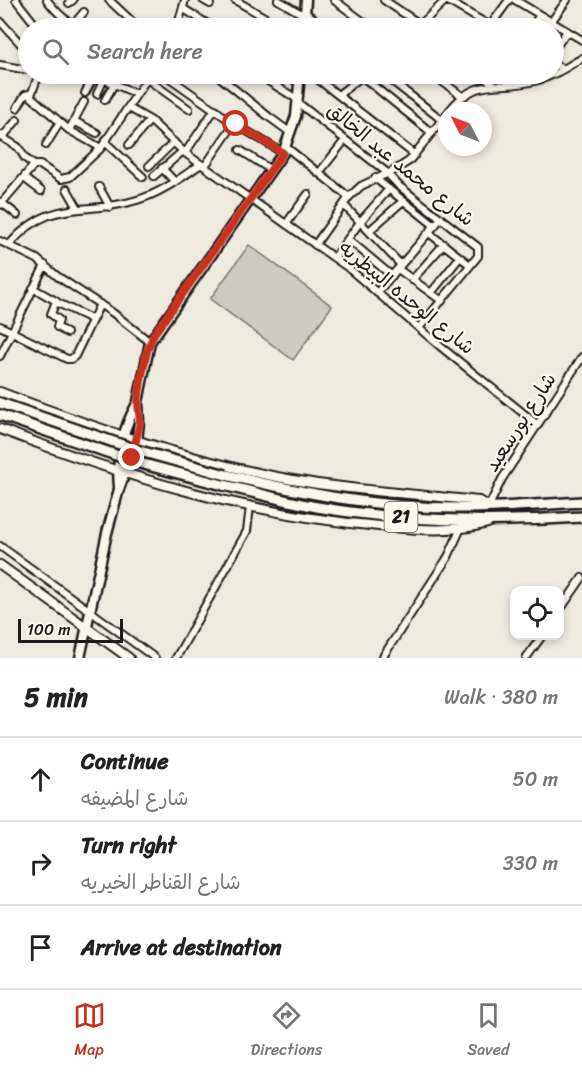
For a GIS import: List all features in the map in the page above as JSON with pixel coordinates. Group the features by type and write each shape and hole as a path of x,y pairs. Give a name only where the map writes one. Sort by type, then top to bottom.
{"highway":[{"name":"21","path":"0,403 140,451 226,475 320,496 428,507 464,508 582,502"},
{"name":"21","path":"0,415 136,462 317,507 427,519 498,520 582,517"}],"main road":[{"path":"305,18 306,0"},
{"path":"122,472 137,441 140,422 138,402 150,342 284,150 291,133 298,84"},
{"path":"80,658 119,489 123,437 128,418 138,402"}],"street":[{"path":"17,0 30,18"},
{"path":"47,0 64,18"},
{"path":"109,0 128,18"},
{"path":"181,18 185,0"},
{"path":"234,0 266,18"},
{"path":"278,0 311,18"},
{"path":"334,0 358,18"},
{"path":"384,0 411,18"},
{"path":"428,18 446,0 477,18"},
{"path":"498,18 509,0"},
{"path":"515,0 546,18"},
{"path":"553,18 567,0"},
{"path":"184,9 198,18"},
{"path":"79,18 84,12"},
{"path":"0,21 18,41"},
{"path":"564,29 582,40"},
{"path":"564,35 567,31"},
{"path":"564,68 582,58"},
{"path":"0,65 18,68"},
{"path":"31,95 35,84"},
{"path":"84,93 88,84"},
{"path":"97,94 101,84"},
{"path":"105,100 114,84 137,94"},
{"path":"17,120 0,136 18,147 25,158 34,165 38,164 58,178 64,179 70,177 103,146 144,84"},
{"path":"159,84 189,109"},
{"path":"179,84 319,173 350,197"},
{"path":"229,84 291,133"},
{"name":"شارع محمد عبد الخالق","path":"272,84 388,174 399,186 476,244 479,250 478,256 470,265"},
{"path":"324,84 414,155"},
{"path":"338,95 351,84"},
{"path":"374,84 432,133"},
{"path":"396,84 438,117"},
{"path":"446,84 462,96"},
{"path":"457,102 462,96 477,88 518,84"},
{"path":"17,108 26,94 31,95 69,130 103,146 143,177"},
{"path":"69,130 84,102"},
{"name":"شارع الوحده البيطريه","path":"129,108 150,120 184,152 334,258 538,425"},
{"path":"154,176 184,152 215,109"},
{"path":"129,145 150,120"},
{"path":"74,121 97,133"},
{"path":"46,145 60,122"},
{"path":"315,245 350,197 361,186 403,166 438,125"},
{"path":"9,245 23,230 40,219 65,209 110,207 138,200 175,182 203,165 229,131"},
{"path":"319,173 345,140"},
{"path":"149,166 174,142"},
{"path":"240,150 271,170"},
{"path":"17,215 1,203 34,165"},
{"path":"162,168 175,182"},
{"path":"24,178 41,191"},
{"path":"375,178 435,226"},
{"path":"99,187 110,207"},
{"path":"67,189 78,208"},
{"path":"334,258 360,222 389,189"},
{"path":"286,224 308,194"},
{"path":"369,231 403,201"},
{"path":"344,205 412,280 442,301"},
{"path":"377,293 441,218"},
{"path":"419,328 470,265 429,233"},
{"path":"348,239 392,276"},
{"path":"0,241 28,253 150,342"},
{"path":"412,280 444,244"},
{"path":"431,293 460,257"},
{"path":"0,356 45,265"},
{"path":"33,288 56,303 91,319"},
{"path":"56,303 51,314 60,320 57,327 67,333"},
{"path":"0,326 71,359 75,356 100,304"},
{"name":"شارع بورسعيد","path":"489,506 502,479 582,357"},
{"path":"0,392 123,437 292,480 479,501 489,506"},
{"path":"0,429 122,472 250,507 339,522 409,528 461,528 498,520"},
{"path":"176,658 247,531 250,507"},
{"path":"382,658 448,556 461,528"},
{"path":"0,546 154,658"},
{"path":"0,565 129,658"},
{"path":"564,604 582,578"},
{"path":"526,658 539,640"}],"shaded area":[{"path":"249,245 332,306 293,360 210,299"}],"route":[{"path":"132,458 140,422 138,402 141,380 150,342 283,153 236,124"}]}
